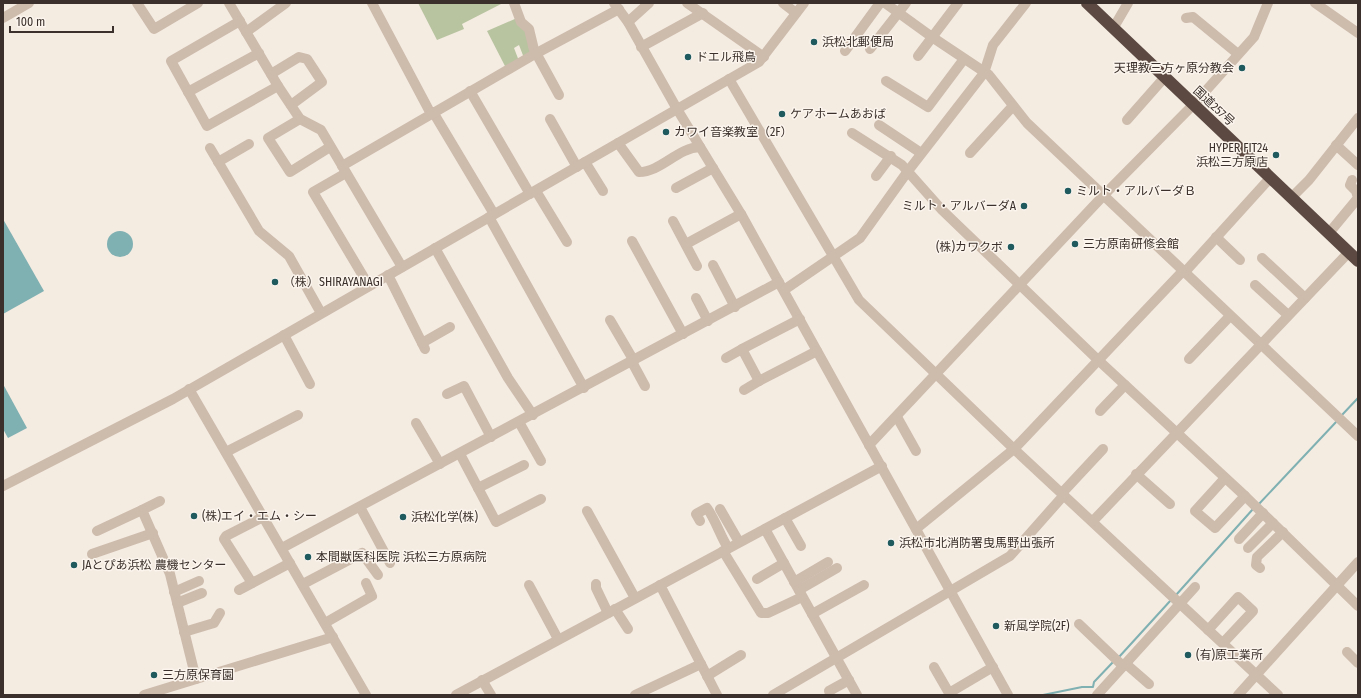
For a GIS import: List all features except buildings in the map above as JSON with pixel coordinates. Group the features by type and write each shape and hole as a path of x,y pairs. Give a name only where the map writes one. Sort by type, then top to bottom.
{"highway":[{"name":"国道257号","path":"1087,3 1114,27 1164,78 1292,197 1358,261"}],"street":[{"path":"3,18 19,6 29,3"},
{"path":"137,3 154,29 198,3"},
{"path":"229,3 278,86 300,119 321,130 402,267"},
{"path":"246,32 286,3"},
{"path":"372,3 432,113 492,215 584,388"},
{"path":"514,3 521,22 528,29 536,53 559,95"},
{"path":"628,22 650,3"},
{"path":"687,3 764,57"},
{"path":"783,3 796,13"},
{"path":"3,485 127,424 759,62 804,3"},
{"path":"845,51 880,3"},
{"path":"885,3 932,38 989,75 1027,123 1358,436"},
{"path":"870,49 906,3"},
{"path":"918,56 958,3"},
{"path":"282,548 683,334 735,307 781,286 833,257 860,238 921,153 984,73 993,45 1026,3"},
{"path":"1114,27 1128,3"},
{"path":"869,445 897,417 1103,196 1193,105 1254,37 1268,3"},
{"path":"1315,3 1358,33"},
{"path":"369,286 313,192 432,113 617,5 741,214 1008,695"},
{"path":"641,47 703,14"},
{"path":"1186,18 1192,17 1238,54"},
{"path":"240,21 171,61 207,126 278,86"},
{"path":"188,92 259,53"},
{"path":"271,74 299,57 307,59 322,82 291,105"},
{"path":"886,81 928,107 964,59"},
{"path":"1127,120 1164,78"},
{"path":"729,79 859,300 1014,449 1278,695"},
{"path":"470,91 533,192 567,242"},
{"path":"970,153 1013,106"},
{"path":"1292,197 1309,180 1358,118"},
{"path":"300,119 268,138 290,172 330,147"},
{"path":"550,119 581,164 603,191"},
{"path":"879,125 921,153"},
{"path":"852,133 891,156 908,171 942,210 1097,359 1283,532 1358,606"},
{"path":"618,143 639,172 649,171 691,147 700,147"},
{"path":"218,162 250,144"},
{"path":"1336,145 1358,165"},
{"path":"210,148 258,231 289,256 321,314"},
{"path":"876,176 891,156"},
{"path":"676,188 713,168"},
{"path":"916,529 1014,449 1097,359 1183,272 1270,178"},
{"path":"1329,233 1358,198 1356,191 1350,185 1352,180"},
{"path":"686,244 741,214"},
{"path":"673,221 696,266"},
{"path":"1216,237 1240,260"},
{"path":"632,242 683,334"},
{"path":"436,248 504,372 533,415"},
{"path":"1093,521 1136,474 1349,252"},
{"path":"1262,258 1305,298"},
{"path":"713,265 735,307"},
{"path":"388,275 424,346 450,327"},
{"path":"1255,285 1288,315"},
{"path":"696,298 708,321"},
{"path":"1189,359 1230,316"},
{"path":"726,358 800,319"},
{"path":"610,320 645,386"},
{"path":"284,335 310,384"},
{"path":"742,349 760,381"},
{"path":"744,390 818,351"},
{"path":"1100,410 1125,385"},
{"path":"447,394 464,386 492,437"},
{"path":"189,389 366,695"},
{"path":"226,452 298,415"},
{"path":"897,417 916,451"},
{"path":"520,422 541,461"},
{"path":"416,423 440,464"},
{"path":"773,695 788,691 836,658 1010,556 1103,449"},
{"path":"460,454 496,522 541,499"},
{"path":"478,488 524,465"},
{"path":"456,695 882,466"},
{"path":"1136,474 1170,504"},
{"path":"1225,478 1195,511 1214,528 1254,505"},
{"path":"97,531 160,501"},
{"path":"1240,539 1254,505"},
{"path":"360,507 390,563"},
{"path":"700,521 696,514 707,508 716,521 718,532 726,550 761,613 768,613 828,562"},
{"path":"720,509 739,542"},
{"path":"142,510 170,574 196,679"},
{"path":"587,511 635,598"},
{"path":"252,584 224,539 226,536 263,517"},
{"path":"785,518 801,546"},
{"path":"1248,548 1273,523"},
{"path":"765,529 857,695"},
{"path":"1260,568 1256,565 1257,557 1283,532"},
{"path":"92,554 153,533"},
{"path":"303,584 362,552 378,575"},
{"path":"1238,695 1358,562"},
{"path":"757,579 784,563"},
{"path":"239,590 290,564"},
{"path":"798,589 837,568"},
{"path":"174,592 199,581"},
{"path":"325,622 372,596 366,582"},
{"path":"596,584 596,588 612,611 628,629"},
{"path":"660,585 717,695"},
{"path":"812,614 864,585"},
{"path":"529,586 558,639"},
{"path":"1099,694 1124,665 1175,599 1195,587"},
{"path":"177,603 202,593"},
{"path":"1208,630 1238,597 1253,611 1223,643"},
{"path":"184,632 214,623 220,613"},
{"path":"1079,624 1113,657 1149,684"},
{"path":"144,695 332,637"},
{"path":"1348,652 1358,663"},
{"path":"707,676 741,655"},
{"path":"635,695 701,664"},
{"path":"934,667 947,694 993,667"},
{"path":"482,680 491,695"},
{"path":"829,691 849,680"}],"green space":[{"path":"418,3 503,3 462,24 464,29 437,40"},
{"path":"517,18 526,30 532,53 524,58 519,45 514,48 519,61 506,68 487,31"}],"water":[{"path":"3,219 44,291 3,314"},
{"path":"120,231 129,235 133,244 129,253 120,257 111,253 107,244 111,235"},
{"path":"3,384 27,428 8,438 3,429"}],"waterway":[{"path":"1341,416 1358,398"},
{"path":"1258,505 1337,421"},
{"path":"1176,595 1253,509"},
{"path":"1119,657 1171,600"},
{"path":"1043,695 1082,687 1093,687 1094,682 1114,661"}],"place":[{"name":"浜松北郵便局","path":"814,42"},
{"name":"ドエル飛鳥","path":"688,57"},
{"name":"天理教三方ヶ原分教会","path":"1242,68"},
{"name":"ケアホームあおば","path":"782,114"},
{"name":"カワイ音楽教室（2F）","path":"666,132"},
{"name":"HYPER FIT24 浜松三方原店","path":"1276,155"},
{"name":"ミルト・アルバーダＢ","path":"1068,191"},
{"name":"ミルト・アルバーダA","path":"1024,206"},
{"name":"三方原南研修会館","path":"1075,244"},
{"name":"(株)カワクボ","path":"1011,247"},
{"name":"（株）SHIRAYANAGI","path":"275,282"},
{"name":"(株)エイ・エム・シー","path":"194,516"},
{"name":"浜松化学(株)","path":"403,517"},
{"name":"浜松市北消防署曳馬野出張所","path":"891,543"},
{"name":"本間獣医科医院 浜松三方原病院","path":"308,557"},
{"name":"JAとぴあ浜松 農機センター","path":"74,565"},
{"name":"新風学院(2F)","path":"996,626"},
{"name":"(有)原工業所","path":"1188,655"},
{"name":"三方原保育園","path":"154,675"}]}
